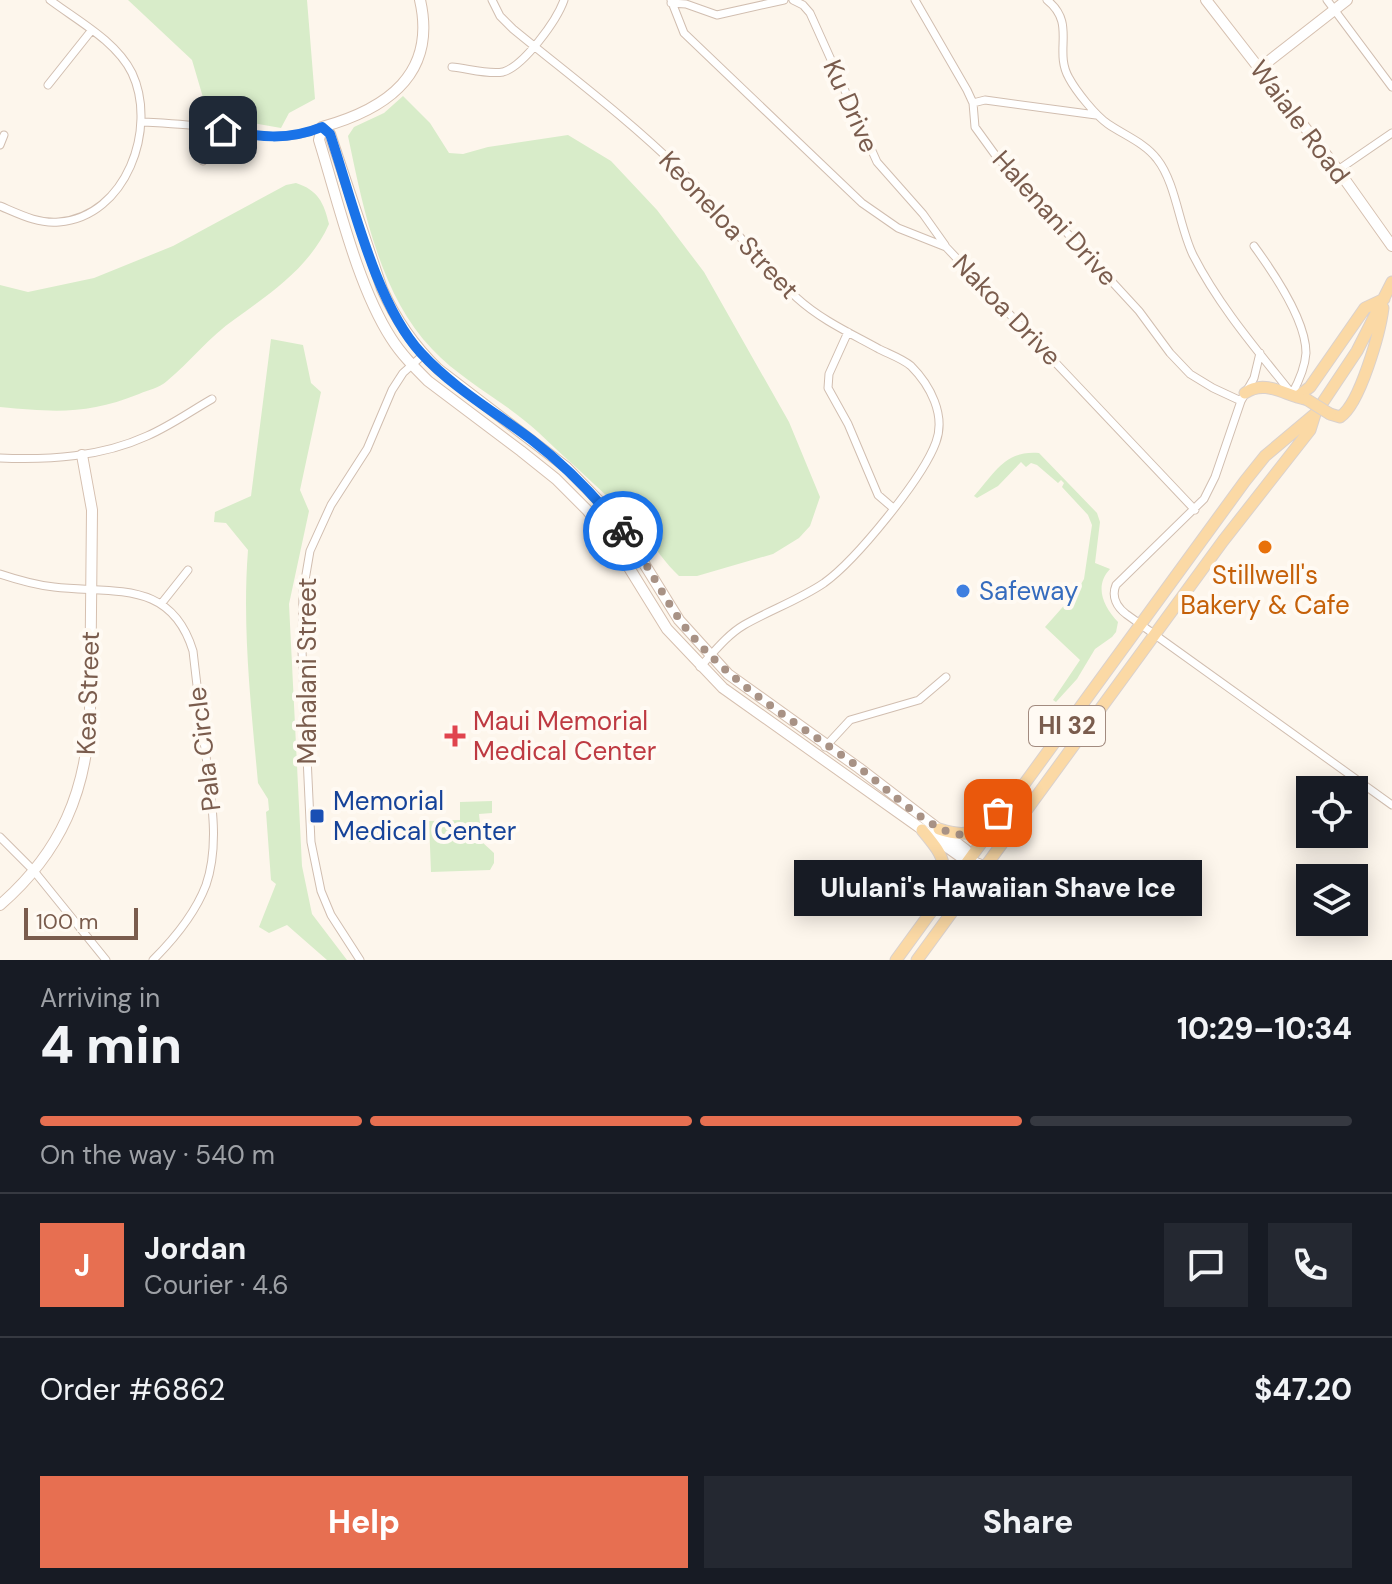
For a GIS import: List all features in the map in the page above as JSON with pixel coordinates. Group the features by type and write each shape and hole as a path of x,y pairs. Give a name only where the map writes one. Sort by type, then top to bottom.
{"main road":[{"path":"322,127 373,109 399,87 414,66 421,49 424,31 420,0"},
{"name":"Waiale Road","path":"1206,0 1338,170 1392,246"},
{"path":"1260,68 1347,0"},
{"path":"322,127 330,134 387,300 405,332 423,355 447,377 566,467 598,500 627,536 679,620 728,674 939,829 966,850 971,859"},
{"path":"322,127 319,140 368,294 393,341 412,365 428,381 556,479 587,510 615,545 667,629 723,688 961,857 986,867"},
{"path":"1243,397 1259,386 1298,397 1332,415 1340,417 1347,413 1375,350 1389,289"},
{"path":"1298,397 1310,387 1365,308 1389,289"},
{"name":"HI 32","path":"896,960 1245,481 1265,456 1315,414 1357,351 1389,289"},
{"name":"HI 32","path":"917,960 1155,635 1310,430 1315,414"},
{"name":"Kea Street","path":"0,905 34,871 59,836 84,773 90,711 92,510 82,455"},
{"path":"1223,510 1233,507 1248,510 1242,492 1245,481"},
{"path":"939,829 957,834 972,832 1014,799"},
{"path":"922,830 941,852 945,864 943,879 923,924"}],"street":[{"path":"0,206 33,219 59,222 95,210 111,196 123,179 137,148 143,122 131,71 111,46 50,0"},
{"name":"Keoneloa Street","path":"492,0 500,16 679,169 799,301 848,332 909,364 926,384 937,407 940,423 938,440 927,462 854,557 824,583 741,626 700,667"},
{"path":"452,67 501,72 518,64 551,24 564,0"},
{"path":"671,2 717,15 784,0"},
{"name":"Ku Drive","path":"793,0 810,13 877,162 923,214 946,247"},
{"name":"Halenani Drive","path":"915,0 973,103 975,127 996,156 1139,311 1170,353 1198,379 1243,397"},
{"path":"1047,0 1058,9 1064,26 1064,68 1070,81 1096,115 1156,156 1167,177 1193,255 1217,296 1298,397"},
{"path":"1327,0 1392,87"},
{"name":"Nakoa Drive","path":"671,2 684,33 862,203 898,228 946,247 1195,510"},
{"path":"48,85 91,31"},
{"path":"973,103 985,100 1096,115"},
{"path":"143,122 206,127 261,137 304,134 322,127"},
{"path":"203,161 206,127"},
{"path":"1338,170 1392,133"},
{"path":"0,145 4,135"},
{"path":"1254,246 1283,292 1303,333 1305,362 1298,397"},
{"path":"848,332 829,374 828,388 848,424 878,495 893,508"},
{"path":"1260,353 1257,370 1243,397 1215,477 1195,510 1114,589 1119,609 1392,805"},
{"name":"Mahalani Street","path":"360,960 331,915 321,891 311,842 302,651 303,592 310,551 331,505 367,449 392,390 423,355"},
{"path":"0,458 43,460 125,445 150,435 212,399"},
{"path":"0,574 43,586 141,594 161,604 188,570"},
{"name":"Pala Circle","path":"153,960 179,933 199,901 211,861 214,827 193,651 183,626 161,604"},
{"path":"819,755 850,720 919,700 946,677"},
{"path":"0,837 34,871 106,960"}],"green space":[{"path":"128,0 307,0 315,99 289,113 281,128 212,116 207,111 192,60"},
{"path":"403,96 430,123 449,153 463,154 488,147 568,135 611,161 657,210 704,272 789,422 820,497 810,526 799,538 773,554 697,576 679,576 632,521 538,432 457,372 432,349 399,303 387,277 367,221 348,136 354,127 384,113"},
{"path":"296,183 310,189 322,204 329,224 321,239 288,278 217,333 176,374 153,389 103,406 54,411 0,407 0,285 28,292 94,278 173,246 286,185"},
{"path":"271,339 303,345 311,383 321,392 300,490 309,511 289,604 302,866 312,914 347,960 327,960 287,925 269,933 259,927 276,884 271,880 266,812 269,810 268,799 258,783 250,696 246,608 248,550 226,523 214,522 215,512 251,496"},
{"path":"1039,453 1097,513 1100,522 1095,563 1110,569 1102,582 1102,596 1118,622 1116,632 1095,649 1077,679 1056,702 1053,700 1080,660 1045,627 1084,579 1092,525 1088,515 1062,487 1064,483 1061,480 1058,483 1031,463 1026,467 1021,462 998,486 977,498 974,496 1009,459"},
{"path":"492,801 492,813 479,814 482,842 494,853 490,870 431,872 429,821 460,820 460,802"},
{"path":"353,829 396,829 399,838 396,841 353,842 348,836"}],"way so far":[{"path":"623,531 692,637 728,674 753,693 939,829 963,835 981,828 998,813"}],"place":[{"name":"Stillwell's Bakery & Cafe","path":"1265,547"},
{"name":"Safeway","path":"963,591"},
{"name":"Maui Memorial Medical Center","path":"455,736"},
{"name":"Ululani's Hawaiian Shave Ice","path":"998,813"},
{"name":"Memorial Medical Center","path":"317,816"}],"route":[{"path":"223,130 279,137 304,134 322,127 330,134 382,289 405,332 420,352 457,385 566,467 623,531"}]}
